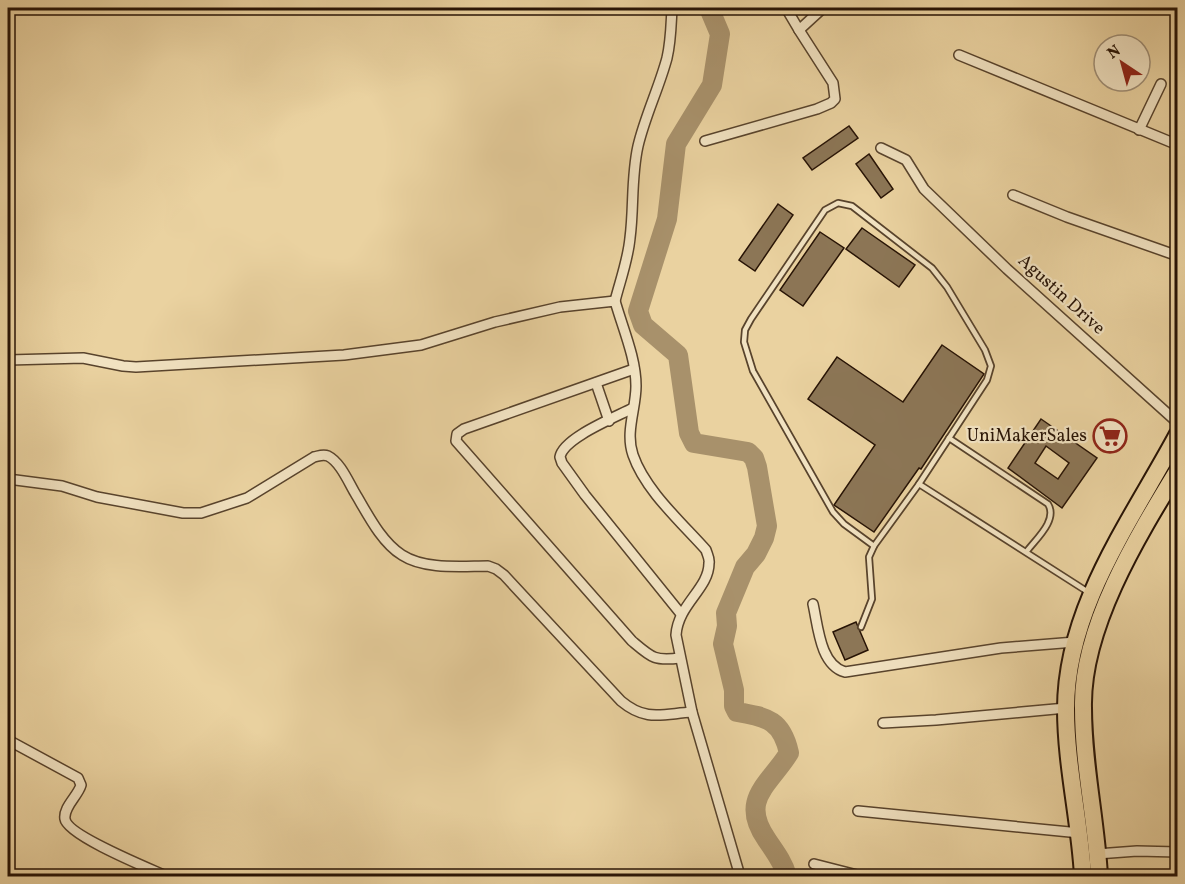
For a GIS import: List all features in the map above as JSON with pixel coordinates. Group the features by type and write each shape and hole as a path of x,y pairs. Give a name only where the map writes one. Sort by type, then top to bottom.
{"highway":[{"path":"1083,876 1066,708 1076,642 1091,593 1176,440"},
{"path":"1099,876 1083,707 1089,656 1108,600 1123,566 1178,470"}],"street":[{"path":"672,8 671,39 667,59 638,147 633,178 631,237 615,301 634,369 636,385 630,426 632,453 643,477 706,550 710,562 700,587 681,614 677,623 676,635 692,712 740,876"},
{"path":"705,141 831,104 835,99 833,83 786,8"},
{"path":"799,30 823,8"},
{"path":"959,55 1178,145"},
{"path":"1138,130 1161,84"},
{"name":"Agustin Drive","path":"881,148 906,160 924,189 1007,269 1178,423"},
{"path":"1013,195 1067,217 1178,256"},
{"path":"8,360 83,358 136,367 344,355 421,345 495,322 549,310 615,301"},
{"path":"634,369 464,429 457,434 456,441 632,642 648,655 659,660 680,658"},
{"path":"596,383 609,421"},
{"path":"633,408 574,439 561,452 562,463 681,614"},
{"path":"8,479 62,486 97,497 183,513 201,513 248,498 314,457 322,455 329,457 342,471 387,542 402,555 415,561 434,564 488,566 496,569 621,701 635,712 649,716 692,712"},
{"path":"813,603 825,654 830,664 837,670 845,672 1001,648 1076,642"},
{"path":"883,723 1066,708"},
{"path":"8,740 78,778 81,785 80,790 66,811 65,819 69,826 93,842 166,876"},
{"path":"858,811 1080,833"},
{"path":"1097,854 1178,852"},
{"path":"814,864 861,876"}],"lane":[{"path":"861,627 872,599 869,557 874,546 919,484 987,380 990,366 985,350 947,287 932,268 852,206 838,203 825,210 751,319 745,330 744,342 753,371 823,497 844,524 874,546"},
{"path":"949,438 1048,504 1051,515 1049,522 1027,551"},
{"path":"919,484 1027,551 1079,587 1108,600"}],"building":[{"path":"849,126 858,138 812,170 803,158"},
{"path":"869,154 893,189 881,198 856,164"},
{"path":"778,204 793,215 755,271 739,260"},
{"path":"862,228 915,265 899,287 846,249"},
{"path":"820,232 844,248 803,306 780,290"},
{"path":"942,345 984,374 921,469 919,468 874,532 834,505 875,445 808,399 837,357 903,402"},
{"path":"1041,419 1097,458 1062,508 1008,468","holes":["1046,446 1069,463 1058,479 1035,463"]},
{"path":"856,622 868,650 845,660 833,632"}],"waterway":[{"path":"709,8 720,34 712,85 676,144 667,219 638,311 643,325 678,355 689,433 694,443 748,452 754,458 757,467 767,526 756,554 745,567 726,613 727,626 723,644 737,712 772,722 778,727 786,742 789,753 765,784 756,804 756,814 759,826 787,876"}],"place":[{"name":"UniMakerSales","path":"1110,436"}]}
